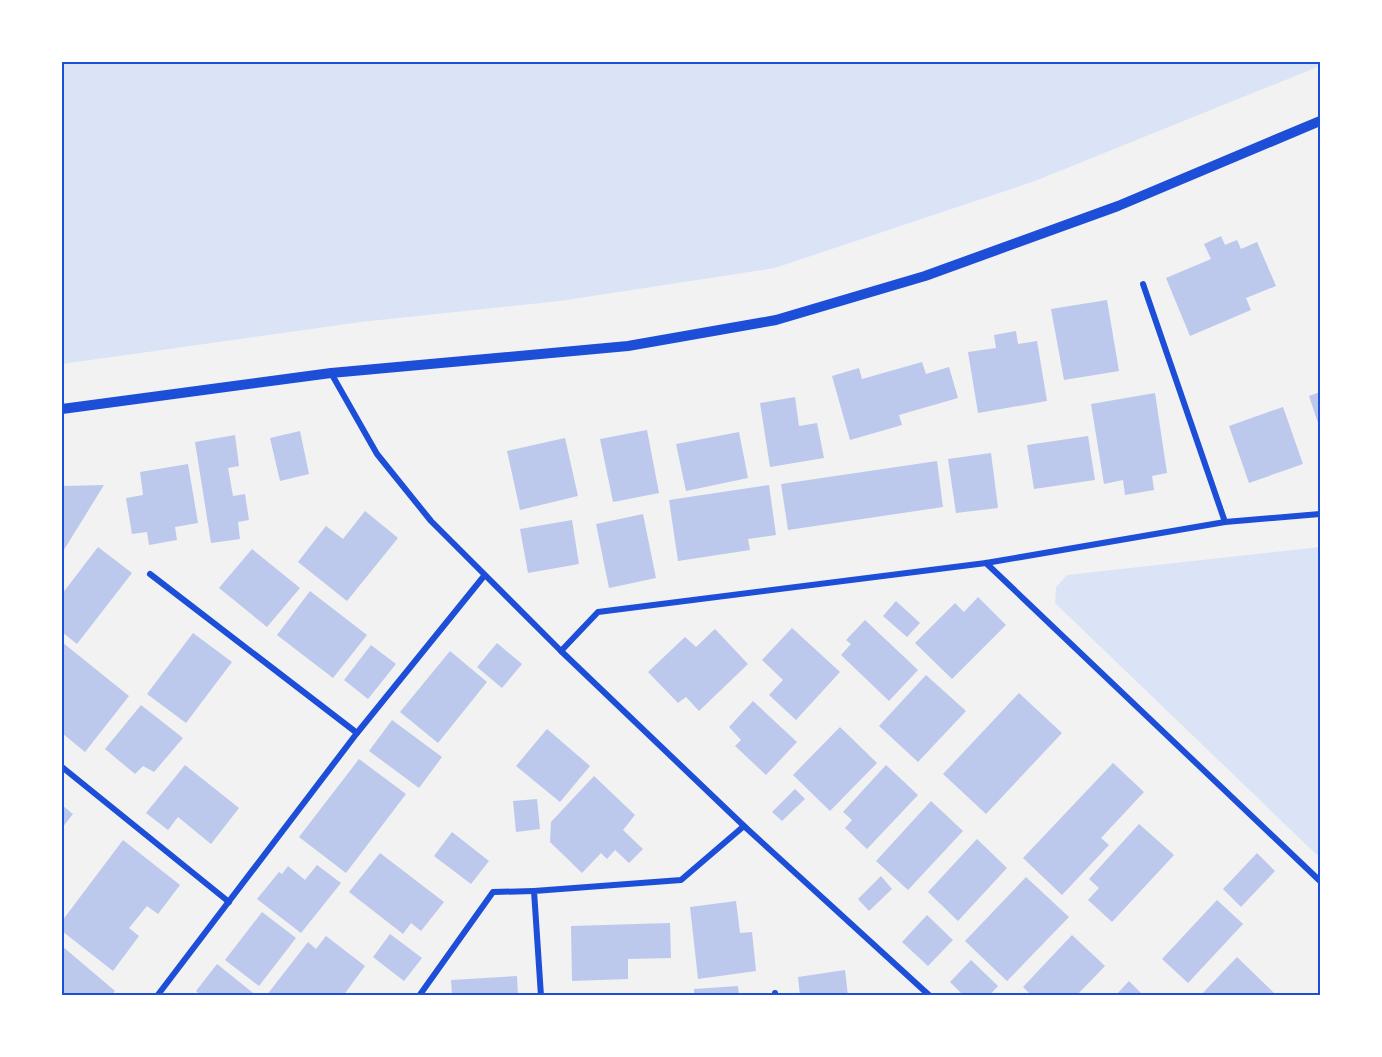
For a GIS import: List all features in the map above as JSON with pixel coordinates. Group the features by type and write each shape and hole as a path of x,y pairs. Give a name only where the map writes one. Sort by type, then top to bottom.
{"street":[{"path":"62,409 331,373 627,346 776,320 925,276 1096,214 1320,121"},
{"path":"1143,284 1225,522"},
{"path":"331,373 377,454 431,521 484,576 744,826 930,996"},
{"path":"561,651 598,612 986,563 1225,522 1320,514"},
{"path":"986,563 1320,881"},
{"path":"150,574 357,733"},
{"path":"157,996 357,733 484,576"},
{"path":"62,766 230,902"},
{"path":"419,996 493,892 681,880 744,826"},
{"path":"534,891 541,996"}],"shaded area":[{"path":"62,62 1320,62 1320,66 1035,181 775,268 560,301 361,322 62,364"},
{"path":"1320,547 1320,858 1055,603 1056,587 1067,575"}],"building":[{"path":"1221,236 1225,245 1237,240 1241,249 1257,242 1276,286 1246,298 1251,310 1190,336 1166,278 1211,259 1204,244"},
{"path":"1107,300 1119,371 1064,380 1051,309"},
{"path":"1016,331 1018,344 1037,341 1047,401 978,413 968,352 996,348 994,335"},
{"path":"922,362 926,374 949,367 958,398 899,415 902,425 850,440 832,376 859,368 862,379"},
{"path":"1320,392 1320,429 1309,396"},
{"path":"1155,393 1167,473 1152,476 1154,490 1125,495 1123,480 1104,484 1091,404"},
{"path":"795,397 799,426 817,423 824,458 770,467 760,403"},
{"path":"1283,407 1303,464 1249,483 1229,426"},
{"path":"647,430 659,493 613,502 600,439"},
{"path":"300,431 309,474 280,481 270,438"},
{"path":"739,432 748,478 686,491 676,444"},
{"path":"235,435 239,466 228,468 233,496 245,494 249,520 238,522 240,539 211,543 195,442"},
{"path":"1088,436 1095,480 1034,489 1027,445"},
{"path":"565,438 578,496 520,510 507,451"},
{"path":"991,453 998,508 956,513 948,459"},
{"path":"937,461 943,507 788,530 781,484"},
{"path":"188,464 198,523 175,527 177,540 149,545 147,532 132,534 126,498 143,495 140,472"},
{"path":"104,485 62,553 62,486"},
{"path":"769,485 776,535 748,539 750,550 678,561 669,500"},
{"path":"365,511 398,538 347,601 298,562 326,526 343,539"},
{"path":"643,514 656,578 609,588 596,524"},
{"path":"572,520 579,564 528,573 520,529"},
{"path":"98,547 132,573 77,644 62,632 62,594"},
{"path":"252,549 300,588 267,627 219,588"},
{"path":"310,591 367,635 333,678 277,635"},
{"path":"978,597 1006,625 952,679 915,643 955,603 964,612"},
{"path":"896,601 920,623 907,637 883,616"},
{"path":"865,620 918,670 889,701 841,655 851,644 846,640"},
{"path":"792,628 840,672 796,720 769,695 783,680 762,660"},
{"path":"715,629 748,664 699,711 686,697 678,703 648,672 685,637 696,647"},
{"path":"193,633 232,662 186,723 147,694"},
{"path":"62,642 129,696 85,752 62,733"},
{"path":"497,643 522,664 502,688 477,667"},
{"path":"371,645 396,664 368,699 344,680"},
{"path":"450,651 487,682 438,743 400,712"},
{"path":"926,675 966,711 918,762 879,726"},
{"path":"1019,693 1062,733 986,814 943,774"},
{"path":"753,701 797,742 766,775 735,746 741,740 729,727"},
{"path":"141,705 183,738 154,772 143,766 135,774 105,749"},
{"path":"392,720 442,757 419,788 369,751"},
{"path":"840,727 877,763 830,811 793,775"},
{"path":"547,729 590,766 560,802 516,766"},
{"path":"359,759 406,794 346,873 299,837"},
{"path":"1113,763 1144,792 1101,838 1109,845 1062,895 1023,858"},
{"path":"185,765 239,808 211,844 178,817 168,830 146,813"},
{"path":"886,765 918,795 867,849 845,828 852,820 843,812"},
{"path":"594,776 635,815 623,830 643,849 629,863 615,850 607,859 601,853 582,873 550,842 551,822"},
{"path":"795,789 805,799 782,821 772,812"},
{"path":"537,799 540,829 516,832 513,801"},
{"path":"931,801 963,831 908,890 876,861"},
{"path":"62,805 73,814 62,828"},
{"path":"1139,824 1174,855 1112,922 1088,900 1099,888 1089,879"},
{"path":"452,832 489,861 471,884 434,856"},
{"path":"977,839 1007,868 958,921 928,892"},
{"path":"123,840 180,885 158,914 147,906 129,928 139,936 113,971 62,931 62,921"},
{"path":"380,853 444,902 421,931 411,923 403,934 349,892"},
{"path":"1257,853 1275,871 1241,907 1223,889"},
{"path":"317,865 341,883 301,933 257,899 279,872 282,874 288,866 305,880"},
{"path":"881,876 892,889 869,911 858,899"},
{"path":"1026,877 1069,917 1007,981 965,941"},
{"path":"1217,900 1243,924 1188,983 1162,959"},
{"path":"736,901 740,933 752,932 756,971 698,979 690,907"},
{"path":"262,912 296,938 259,986 225,960"},
{"path":"927,915 953,940 928,966 902,942"},
{"path":"670,923 671,958 628,959 628,979 572,981 571,926"},
{"path":"390,934 422,958 404,981 373,957"},
{"path":"1072,935 1105,966 1076,996 1032,996 1023,987"},
{"path":"326,936 365,966 343,996 266,996 308,942 316,949"},
{"path":"62,946 115,991 111,996 62,996"},
{"path":"1237,957 1274,993 1271,996 1200,996"},
{"path":"971,960 998,986 989,996 964,996 950,982"},
{"path":"217,964 257,996 202,996 196,991"},
{"path":"845,970 848,996 800,996 798,977"},
{"path":"517,976 518,996 452,996 451,980"},
{"path":"1129,981 1144,996 1115,996"},
{"path":"738,986 739,996 694,996 694,989"}]}
